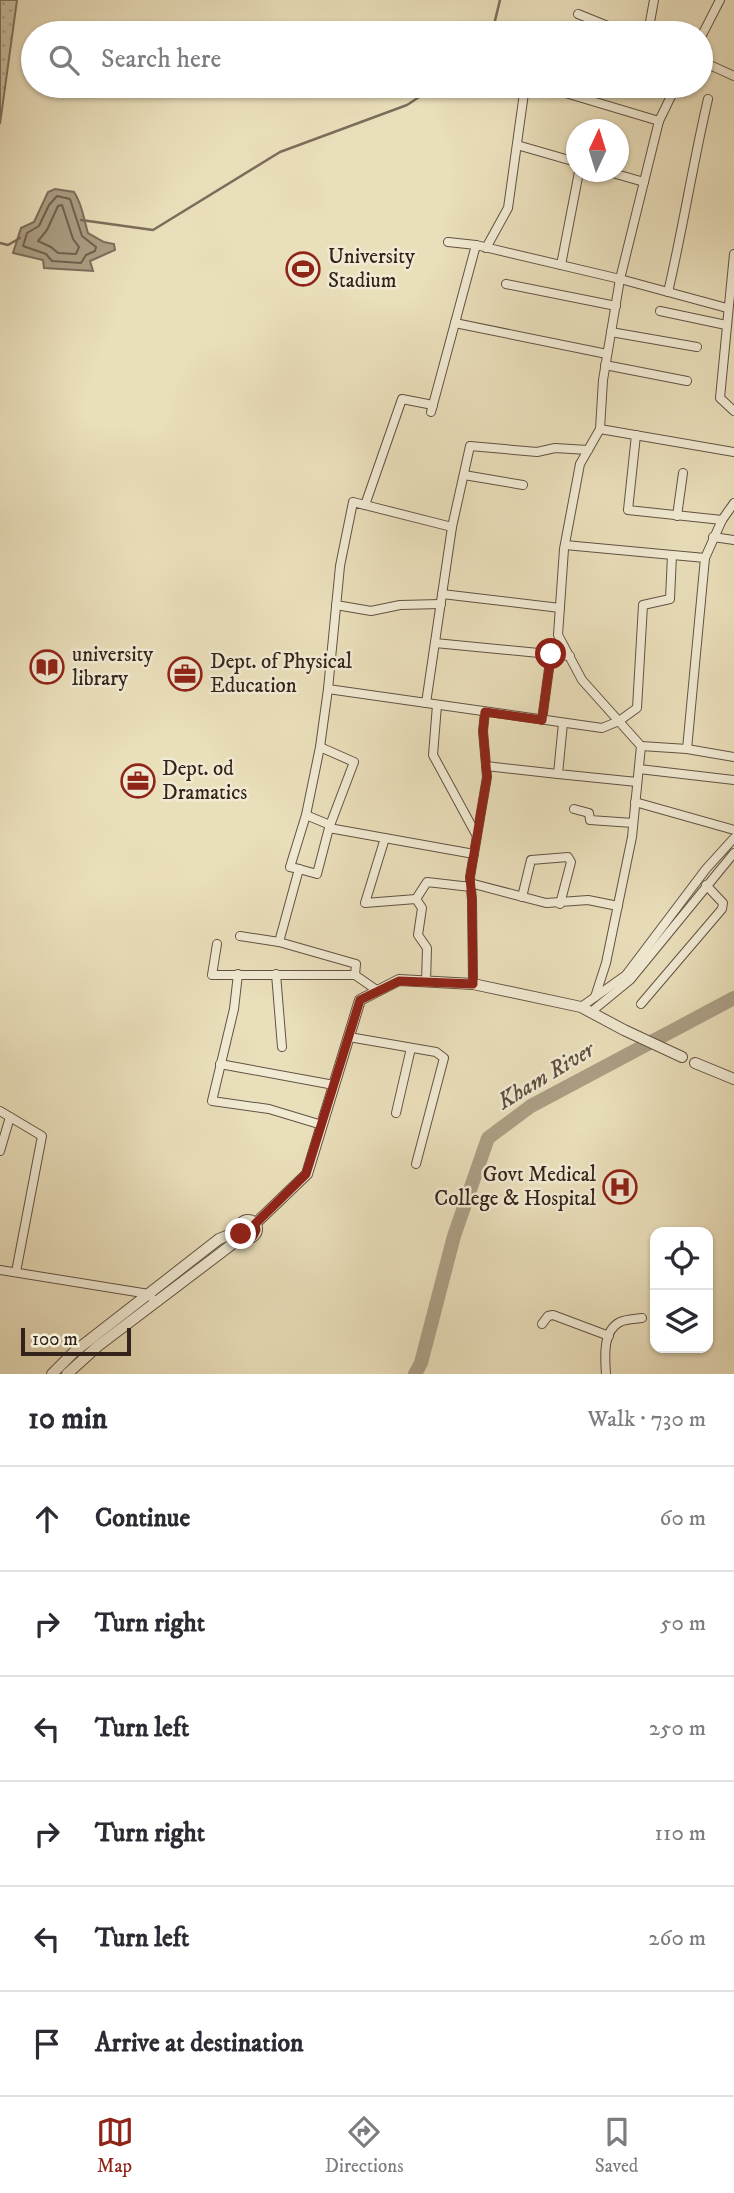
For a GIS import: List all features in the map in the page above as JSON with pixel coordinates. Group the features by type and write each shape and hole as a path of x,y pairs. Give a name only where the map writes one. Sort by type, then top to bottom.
{"street":[{"path":"650,21 654,0"},
{"path":"709,21 720,0"},
{"path":"578,14 595,21"},
{"path":"713,66 734,76"},
{"path":"486,247 508,208 523,98"},
{"path":"582,98 659,121"},
{"path":"670,98 659,121 620,279 603,380 600,429 580,464 565,545 558,635 582,680 641,746 687,749 734,757"},
{"path":"668,292 709,99"},
{"path":"517,145 566,159"},
{"path":"629,178 644,182"},
{"path":"561,265 577,182"},
{"path":"448,242 486,247 727,308"},
{"path":"365,505 402,399 432,409 476,245"},
{"path":"734,254 720,398 734,411"},
{"path":"506,284 616,306"},
{"path":"660,311 726,325"},
{"path":"455,323 607,354"},
{"path":"611,331 697,347"},
{"path":"606,365 687,381"},
{"path":"600,429 734,452"},
{"path":"636,435 628,510 722,520"},
{"path":"426,703 452,527 470,446 537,452 555,448 588,450"},
{"path":"677,516 682,473"},
{"path":"464,475 523,485"},
{"path":"320,747 354,762 329,826 317,874 290,867 306,815 320,747 340,566 353,502 452,527"},
{"path":"687,749 705,558 713,537 734,503"},
{"path":"713,537 734,540"},
{"path":"565,545 705,558"},
{"path":"328,689 602,728 619,721 637,708 643,606 670,599 672,555"},
{"path":"442,594 560,608"},
{"path":"336,605 371,611 400,605 441,604"},
{"path":"435,643 570,656"},
{"path":"542,720 551,654"},
{"path":"437,705 433,755 477,836"},
{"path":"473,984 470,885 487,777 483,731 485,712"},
{"path":"558,774 563,723"},
{"path":"596,997 606,963 633,823 641,746"},
{"path":"486,766 637,782"},
{"path":"639,769 734,780"},
{"path":"635,802 734,830"},
{"path":"574,808 589,813 590,820 633,823"},
{"path":"306,815 329,826 474,854"},
{"path":"384,838 365,904 416,899 428,883 470,885 546,903 587,900 618,906"},
{"path":"581,1007 626,975 706,869 734,838"},
{"path":"592,1012 630,980 734,853"},
{"path":"522,897 531,860 568,857 571,862 560,904"},
{"path":"279,942 299,869"},
{"path":"641,1004 722,909 723,903 706,885"},
{"path":"416,899 422,908 418,935 427,948 426,982"},
{"path":"240,936 279,942 356,964 355,975"},
{"path":"217,944 212,975 355,975 378,991"},
{"path":"238,974 234,1009 212,1101 269,1110 322,1125"},
{"path":"276,974 282,1047"},
{"path":"67,1374 219,1239 241,1233 240,1224 246,1220 255,1224 306,1174 360,1000 399,981 473,984 581,1007 677,1055"},
{"path":"349,1037 440,1054 444,1061 416,1164"},
{"path":"396,1113 411,1048"},
{"path":"695,1063 734,1079"},
{"path":"220,1064 334,1085"},
{"path":"0,1111 42,1136 16,1272"},
{"path":"0,1151 10,1117"},
{"path":"0,1269 152,1298"},
{"path":"52,1374 74,1352 152,1298"},
{"path":"542,1324 548,1316 553,1315 609,1336"},
{"path":"606,1374 605,1358 611,1330 620,1322 642,1318"}],"shaded area":[{"path":"0,0 17,0 0,124"}],"water":[{"path":"55,189 74,192 81,206 88,233 114,244 115,250 90,261 93,271 44,268 43,260 13,253 21,228 34,222 48,192"}],"waterway":[{"path":"495,21 500,0"},
{"path":"81,220 153,230 280,152 407,105 418,98"},
{"path":"0,243 8,245 20,238"},
{"name":"Kham River","path":"415,1374 421,1363 454,1236 488,1138 531,1106 734,998"}],"place":[{"name":"University Stadium","path":"303,269"},
{"name":"university library","path":"47,667"},
{"name":"Dept. of Physical Education","path":"185,674"},
{"name":"Dept. od Dramatics","path":"138,781"},
{"name":"Govt Medical College & Hospital","path":"620,1187"}],"route":[{"path":"241,1234 246,1237 253,1236 255,1224 306,1174 360,1000 399,981 473,984 470,877 487,777 483,731 485,712 542,720 551,654"}]}
